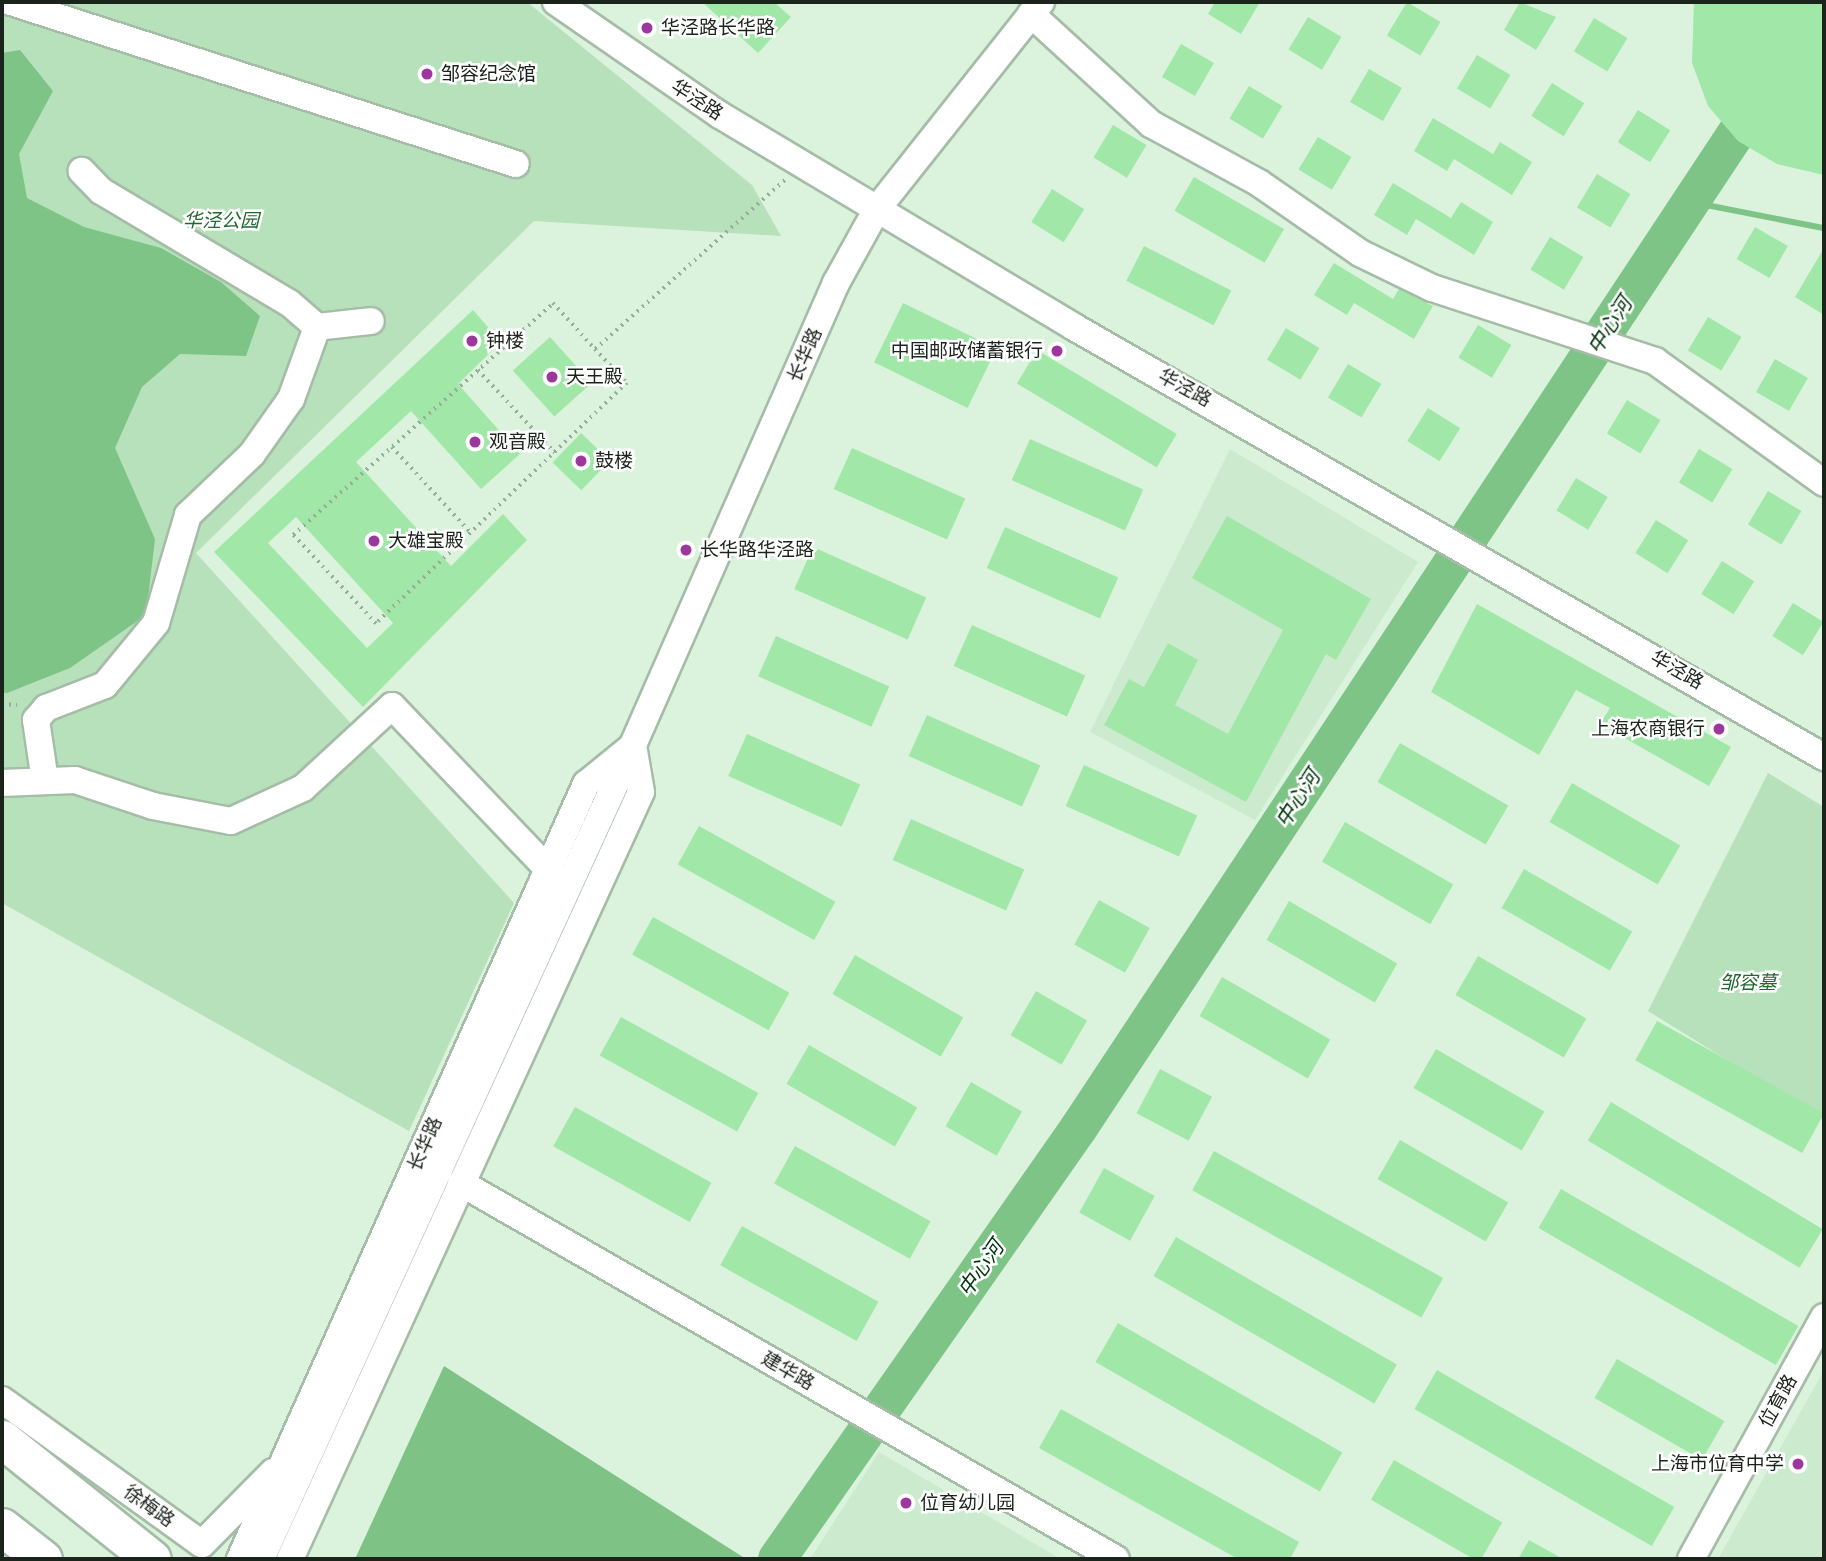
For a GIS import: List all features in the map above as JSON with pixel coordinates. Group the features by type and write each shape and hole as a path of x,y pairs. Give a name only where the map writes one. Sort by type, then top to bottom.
{"highway":[{"path":"2,1439 152,1559"},
{"path":"2,1527 43,1559"}],"street":[{"path":"11,2 516,164"},
{"name":"华泾路","path":"556,2 803,165 1824,757"},
{"path":"1036,8 1151,124 1259,183 1360,253 1432,288 1566,327 1655,362 1824,483"},
{"name":"长华路","path":"261,1559 452,1148 634,746 836,283 877,209 1036,8"},
{"path":"82,171 101,191 289,303 317,327 371,321"},
{"path":"45,781 36,720 46,708 105,685 156,623 188,515 252,454 291,399 317,327"},
{"path":"2,783 75,780 153,806 231,821 303,788 392,706 548,869"},
{"path":"290,1559 641,792 634,746"},
{"name":"长华路","path":"240,1559 586,783 634,746"},
{"name":"建华路","path":"461,1183 1116,1559"},
{"name":"位育路","path":"1691,1559 1824,1317"},
{"name":"徐梅路","path":"2,1400 202,1544 284,1460"}],"path":[{"path":"595,349 803,165"},
{"path":"553,303 595,349 627,383 376,624 293,535 553,303"},
{"path":"478,370 555,453"},
{"path":"391,447 471,533"}],"shaded area":[{"path":"20,50 53,91 19,154 27,198 84,227 161,248 221,282 260,316 246,356 180,354 142,387 115,448 155,539 146,615 70,668 7,693 2,692 2,53"},
{"path":"1230,449 1418,562 1255,820 1090,732"},
{"path":"444,1366 746,1559 355,1559"},
{"name":"上海市位育中学","path":"1824,1370 1824,1559 1718,1559"},
{"name":"位育幼儿园","path":"879,1452 1054,1555 1062,1559 810,1559"}],"green space":[{"name":"华泾公园","path":"2,2 527,2 752,185 781,236 534,221 196,553 514,903 409,1131 2,903"},
{"name":"邹容墓","path":"1768,773 1824,807 1824,1120 1648,1011"}],"building":[{"path":"702,2 774,2 791,17 758,53"},
{"path":"1215,2 1260,2 1241,34 1208,14"},
{"path":"1407,2 1440,22 1420,56 1387,35"},
{"path":"1520,2 1556,17 1536,50 1504,30"},
{"path":"1694,2 1824,2 1824,175 1777,164 1738,141 1708,106 1692,63"},
{"path":"1308,17 1341,37 1322,70 1288,50"},
{"path":"1594,18 1627,38 1607,72 1574,51"},
{"path":"1181,44 1214,63 1195,96 1162,77"},
{"path":"1477,55 1510,75 1490,109 1457,88"},
{"path":"1369,69 1402,88 1383,121 1350,102"},
{"path":"1552,83 1584,103 1564,136 1531,116"},
{"path":"1249,86 1282,106 1263,139 1229,119"},
{"path":"1638,110 1670,130 1650,162 1618,142"},
{"path":"1433,118 1493,154 1500,142 1532,162 1512,195 1454,159 1447,171 1414,151"},
{"path":"1113,125 1146,145 1127,178 1093,158"},
{"path":"1318,137 1351,157 1332,190 1298,170"},
{"path":"1597,174 1630,194 1610,228 1577,207"},
{"path":"1194,177 1284,229 1265,263 1174,211"},
{"path":"1393,183 1451,218 1461,202 1493,222 1474,255 1416,219 1407,235 1374,215"},
{"path":"1052,189 1084,209 1064,242 1031,222"},
{"path":"1755,227 1788,246 1769,278 1736,259"},
{"path":"1550,237 1583,257 1564,290 1530,270"},
{"path":"1144,246 1231,290 1214,325 1126,281"},
{"path":"1824,248 1824,315 1795,297"},
{"path":"1334,263 1393,299 1399,289 1433,306 1414,339 1354,303 1347,315 1314,295"},
{"path":"903,303 996,349 968,408 874,362"},
{"path":"473,310 501,342 458,384 520,454 481,489 411,411 356,462 451,566 503,514 527,540 363,707 214,552","holes":["296,517 393,623 367,648 268,543"]},
{"path":"1708,317 1741,337 1721,371 1688,350"},
{"path":"1478,325 1511,345 1492,378 1458,358"},
{"path":"1286,328 1319,348 1300,380 1267,360"},
{"name":"天王殿","path":"550,337 591,383 554,417 513,370"},
{"path":"1037,350 1177,434 1157,467 1017,383"},
{"path":"1775,359 1808,378 1789,411 1756,392"},
{"path":"1348,364 1381,384 1361,418 1328,397"},
{"path":"1627,400 1660,420 1640,454 1607,433"},
{"path":"1428,408 1460,428 1440,461 1407,441"},
{"name":"鼓楼","path":"581,433 610,461 581,490 553,462"},
{"path":"1030,439 1143,489 1125,531 1012,480"},
{"path":"852,448 965,498 947,540 834,489"},
{"path":"1699,449 1732,469 1712,503 1679,482"},
{"path":"1576,478 1608,497 1588,530 1556,511"},
{"path":"1768,491 1801,511 1781,545 1748,524"},
{"path":"1227,516 1371,599 1336,660 1326,654 1246,802 1104,725 1129,679 1144,687 1168,643 1198,660 1175,705 1228,734 1283,630 1192,578"},
{"path":"1656,520 1688,540 1668,573 1635,553"},
{"path":"1005,527 1118,577 1100,619 987,568"},
{"path":"813,547 926,597 908,639 794,589"},
{"path":"1722,561 1754,581 1734,614 1701,594"},
{"path":"1793,603 1824,622 1803,655 1772,636"},
{"path":"1477,604 1731,747 1709,786 1600,724 1610,708 1576,690 1539,755 1431,692"},
{"path":"972,625 1085,675 1067,717 954,666"},
{"path":"776,636 889,686 871,727 758,676"},
{"path":"927,715 1040,765 1022,807 909,756"},
{"path":"747,734 860,784 842,826 728,776"},
{"path":"1400,743 1508,806 1486,844 1378,782"},
{"path":"1084,765 1197,815 1179,857 1066,806"},
{"path":"1572,783 1680,846 1658,884 1550,822"},
{"path":"911,819 1024,869 1006,911 893,860"},
{"path":"1345,822 1453,884 1430,924 1322,862"},
{"path":"699,826 835,902 814,940 678,864"},
{"path":"1524,869 1632,932 1610,970 1502,908"},
{"path":"1099,900 1150,928 1125,973 1074,945"},
{"path":"1289,901 1397,964 1375,1002 1266,940"},
{"path":"653,917 789,993 769,1030 632,955"},
{"path":"855,955 963,1018 941,1056 832,994"},
{"path":"1478,956 1586,1019 1564,1057 1456,995"},
{"path":"1222,977 1330,1040 1308,1078 1200,1016"},
{"path":"1036,991 1087,1020 1062,1065 1010,1035"},
{"path":"621,1017 758,1093 737,1132 600,1055"},
{"path":"1657,1021 1824,1114 1802,1153 1635,1060"},
{"path":"809,1045 917,1108 895,1146 786,1084"},
{"path":"1436,1049 1544,1112 1522,1150 1414,1088"},
{"path":"1160,1069 1212,1097 1189,1141 1137,1113"},
{"path":"971,1082 1022,1112 997,1156 946,1126"},
{"path":"1611,1102 1823,1229 1800,1268 1588,1141"},
{"path":"575,1107 711,1183 690,1222 553,1146"},
{"path":"1400,1140 1508,1202 1486,1241 1378,1179"},
{"path":"795,1146 931,1221 910,1259 774,1184"},
{"path":"1214,1151 1443,1278 1421,1317 1192,1190"},
{"path":"1104,1168 1155,1196 1130,1241 1079,1213"},
{"path":"1561,1189 1798,1326 1776,1365 1538,1228"},
{"path":"742,1226 878,1302 857,1341 720,1265"},
{"path":"1176,1237 1397,1364 1374,1403 1154,1276"},
{"path":"1118,1323 1342,1452 1320,1491 1096,1362"},
{"path":"1617,1359 1724,1421 1702,1460 1594,1398"},
{"path":"1437,1370 1674,1507 1652,1546 1414,1409"},
{"path":"1061,1409 1299,1542 1290,1559 1238,1559 1039,1448"},
{"path":"1394,1460 1502,1522 1481,1559 1473,1559 1371,1500"},
{"path":"1529,1540 1563,1559 1518,1559"}],"waterway":[{"name":"中心河","path":"777,1559 1078,1129 1762,94"},
{"path":"1691,202 1824,228"}],"place":[{"name":"华泾路长华路","path":"647,28"},
{"name":"邹容纪念馆","path":"427,74"},
{"name":"钟楼","path":"472,341"},
{"name":"中国邮政储蓄银行","path":"1057,351"},
{"name":"天王殿","path":"552,377"},
{"name":"观音殿","path":"475,442"},
{"name":"鼓楼","path":"581,461"},
{"name":"大雄宝殿","path":"374,541"},
{"name":"长华路华泾路","path":"686,550"},
{"name":"上海农商银行","path":"1719,729"},
{"name":"上海市位育中学","path":"1798,1464"},
{"name":"位育幼儿园","path":"906,1503"}]}
